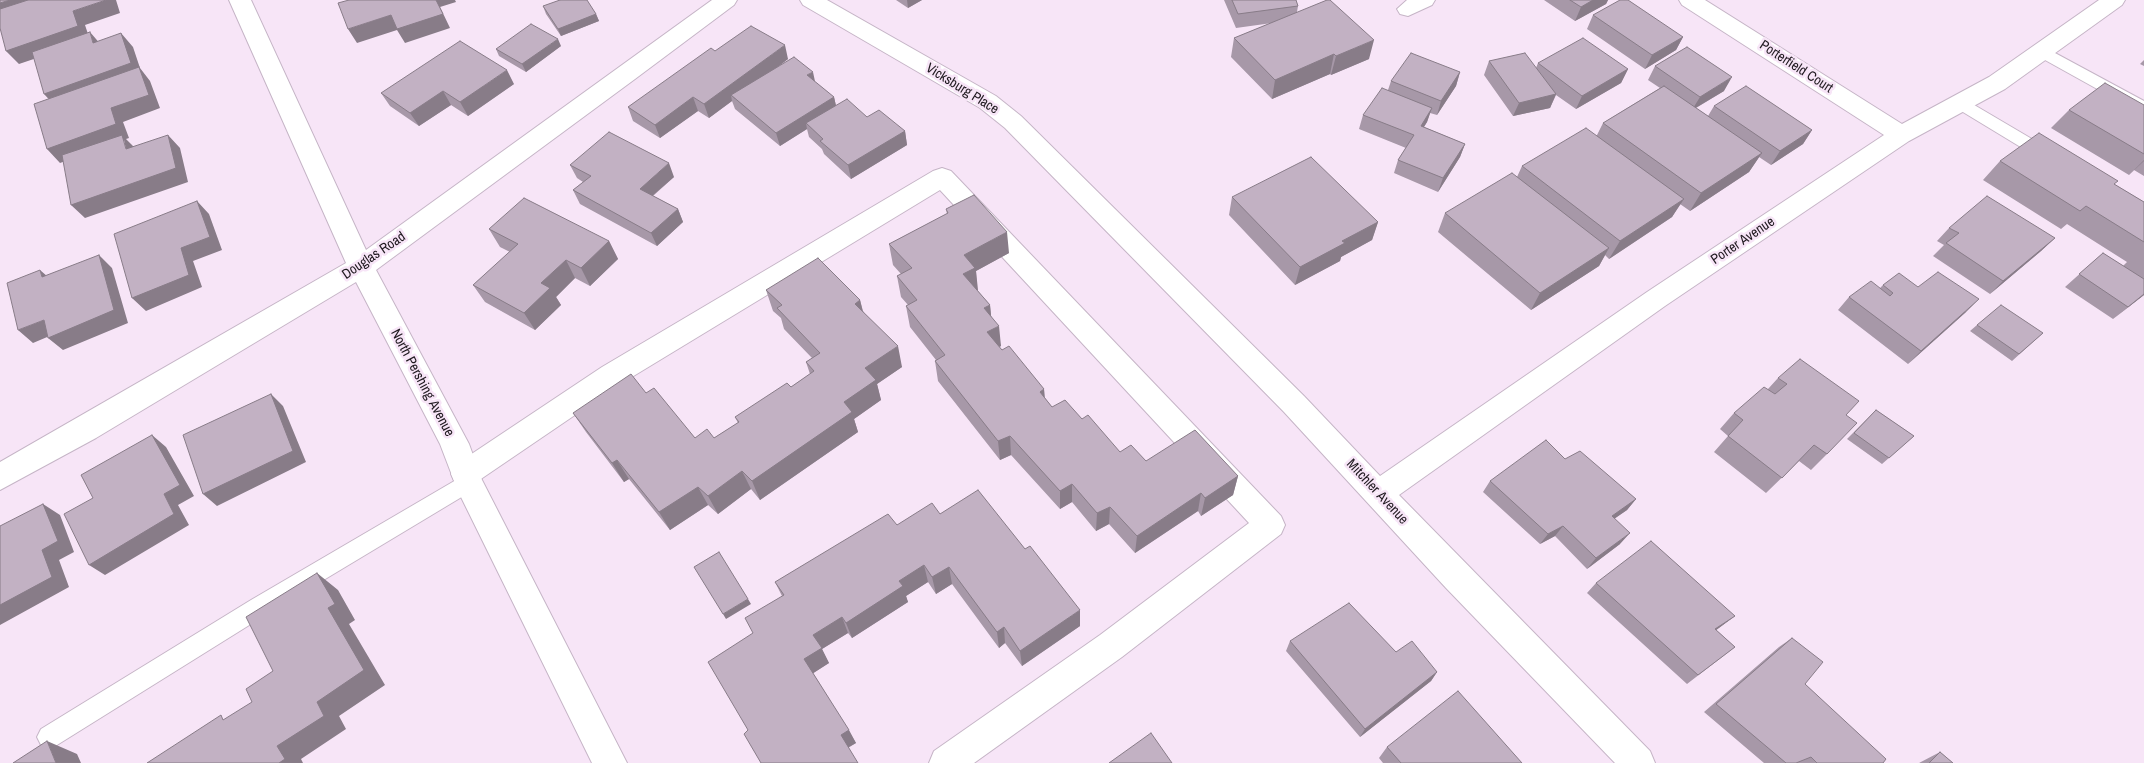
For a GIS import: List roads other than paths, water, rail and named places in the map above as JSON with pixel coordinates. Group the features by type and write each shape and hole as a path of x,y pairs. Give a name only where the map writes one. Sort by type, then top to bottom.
{"street":[{"name":"North Pershing Avenue","path":"240,0 361,266 450,434 467,478 610,763"},
{"name":"Douglas Road","path":"0,477 86,429 361,266 628,74 726,0"},
{"name":"Vicksburg Place","path":"812,0 988,102 1013,122 1114,224"},
{"name":"Porterfield Court","path":"1690,0 1901,135"},
{"name":"Porter Avenue","path":"1379,493 1656,299 1901,135 1997,83 2114,0"},
{"path":"467,478 612,374 942,177 1270,525 1111,646 946,763"},
{"name":"Mitchler Avenue","path":"1114,224 1294,404 1457,578 1638,763"}],"lane":[{"path":"2042,51 2144,109"},
{"path":"1959,102 2060,163"},
{"path":"49,737 467,478"}]}
